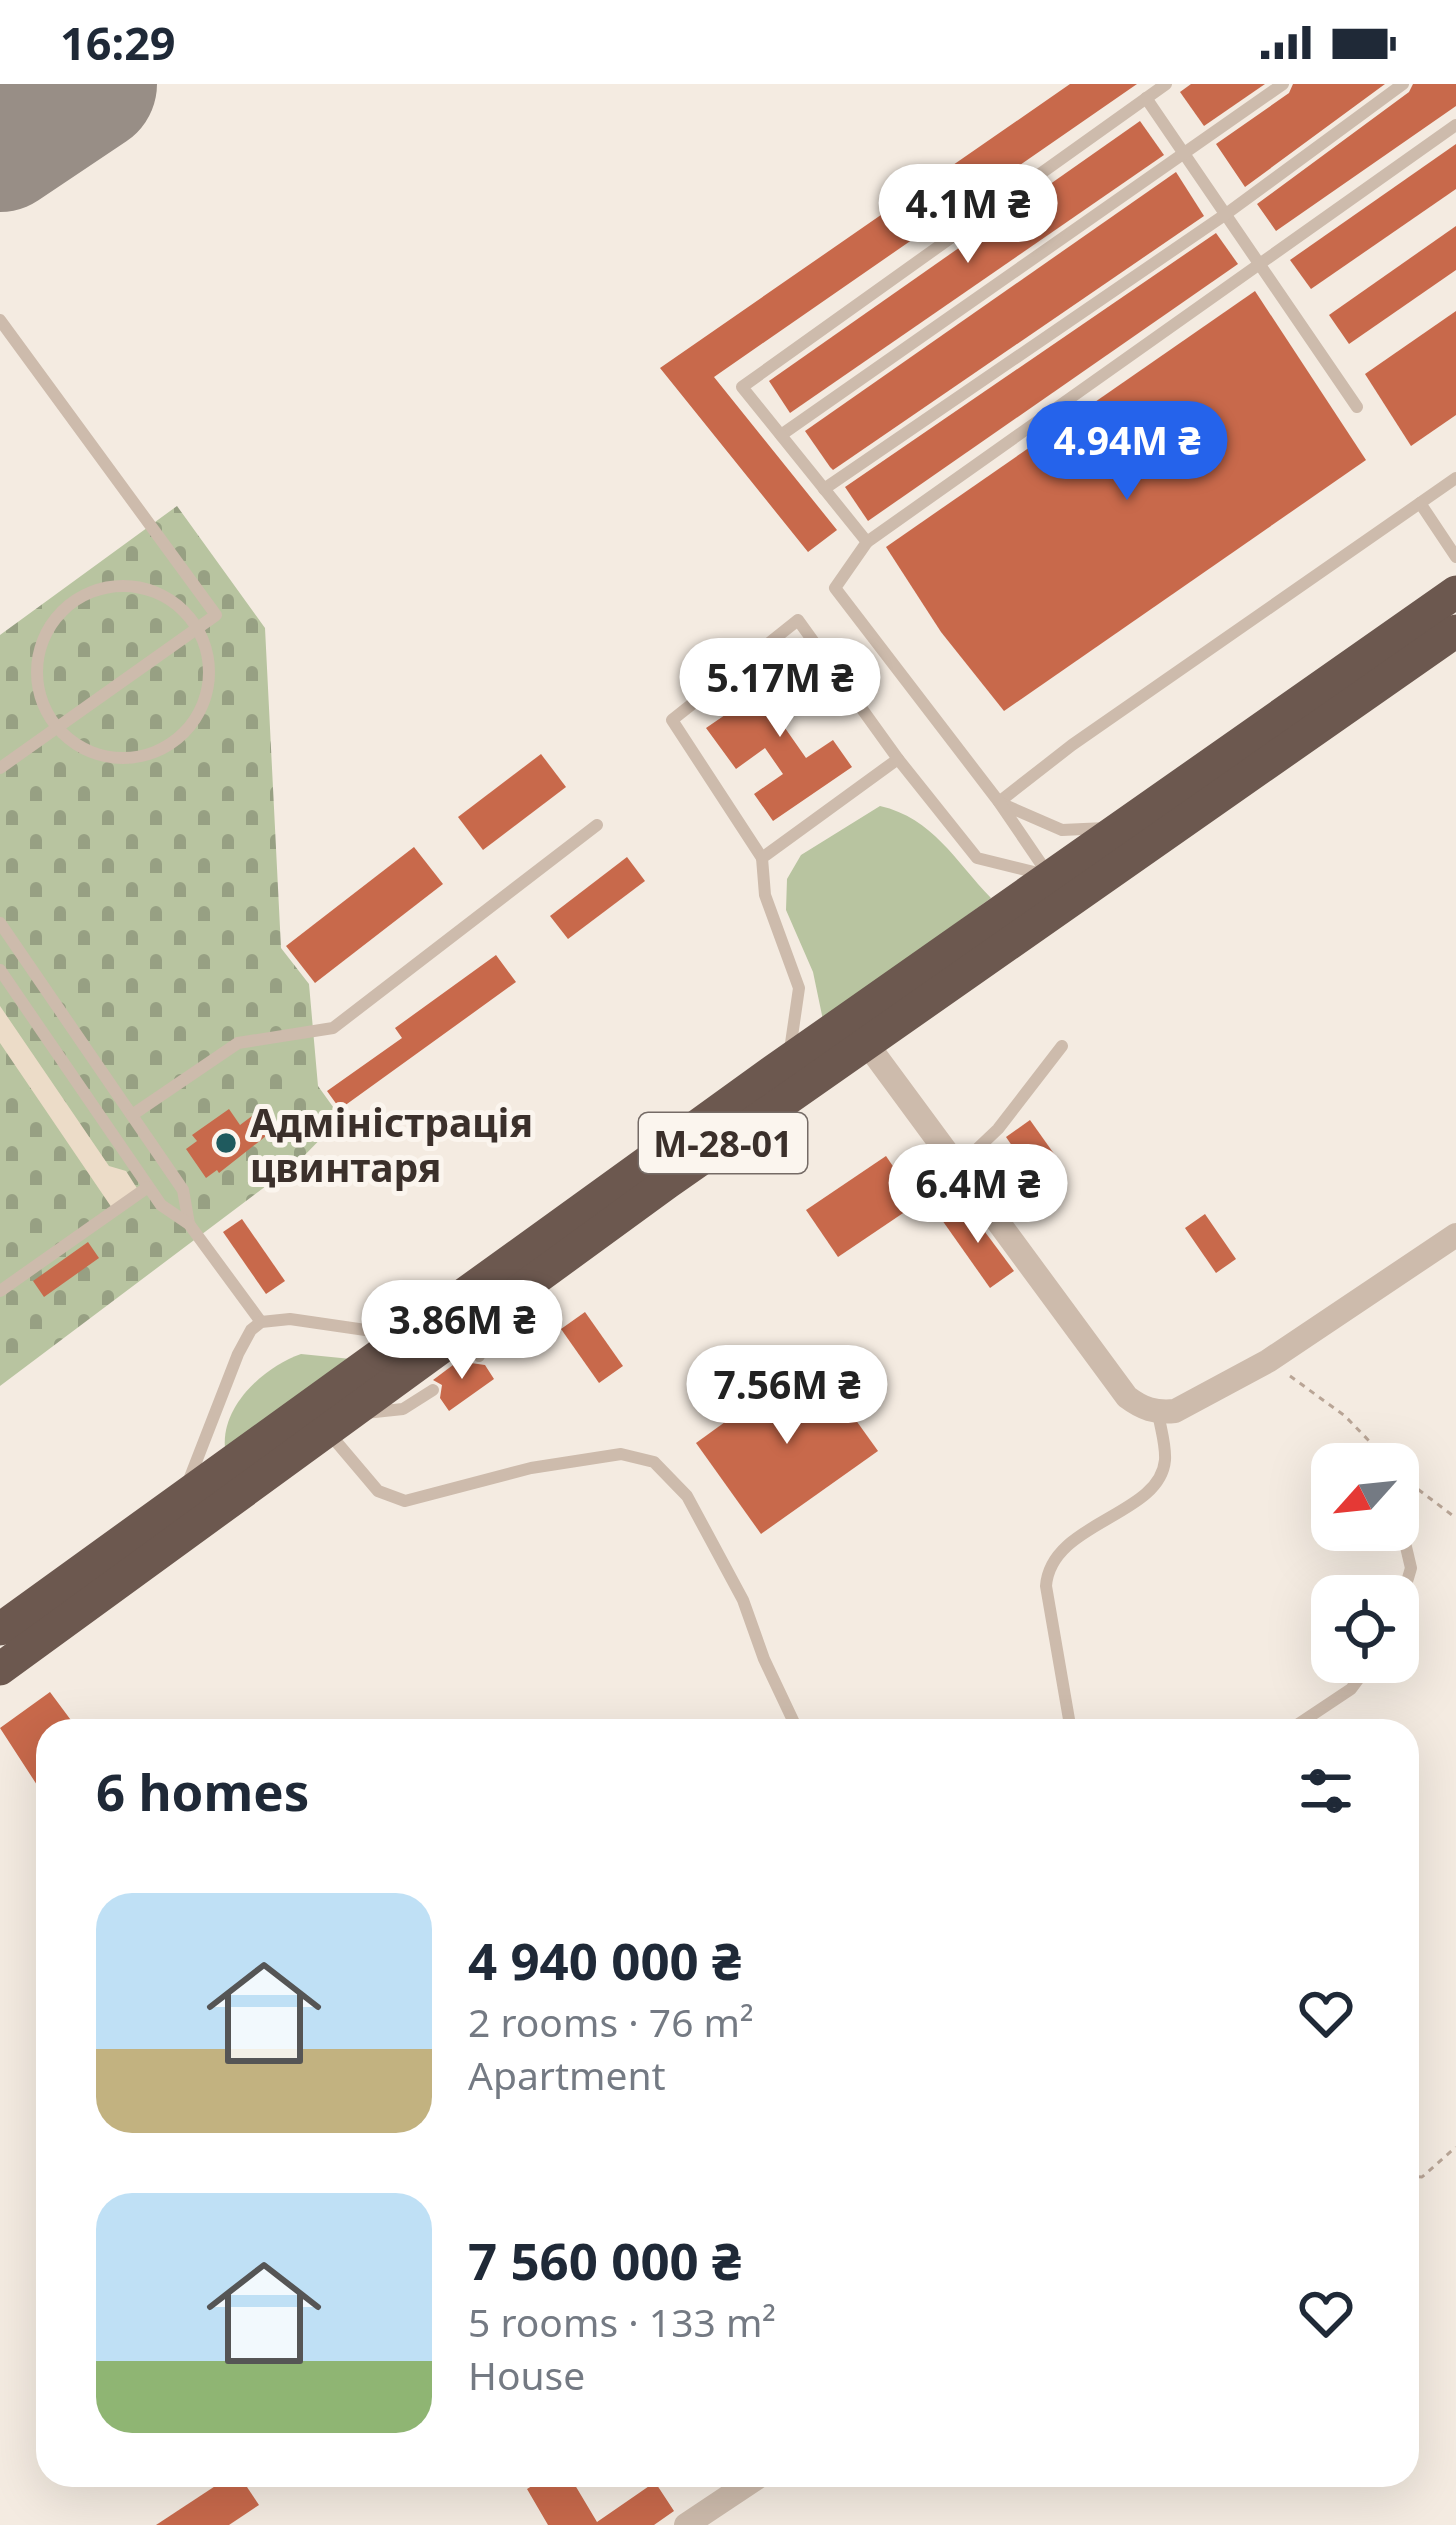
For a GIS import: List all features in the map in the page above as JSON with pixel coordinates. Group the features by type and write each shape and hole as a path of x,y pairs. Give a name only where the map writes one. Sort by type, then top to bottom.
{"highway":[{"name":"М-28-01","path":"0,1629 788,1060 1456,592"},
{"name":"М-28-01","path":"0,1669 503,1302 1456,631"}],"street":[{"path":"867,1044 1126,1397 1141,1407 1175,1412 1268,1361 1456,1235"},
{"path":"686,2525 743,2487"}],"lane":[{"path":"867,542 742,387 1166,84"},
{"path":"781,435 1283,84"},
{"path":"824,489 1226,214 1403,84"},
{"path":"1146,98 1357,406"},
{"path":"1049,875 835,588 867,542 1456,125"},
{"path":"0,320 216,615 0,768"},
{"path":"999,802 1456,478"},
{"path":"1420,503 1456,557"},
{"path":"113,587 155,591 179,606 198,628 208,655 209,684 201,711 184,734 160,751 133,759 104,757 78,746 56,728 42,703 36,675 40,646 52,621 73,601 113,587"},
{"path":"788,1060 799,988 765,895 762,858 672,720 798,620 898,759 977,858 1049,875"},
{"path":"762,858 898,759"},
{"path":"999,802 1062,830 1119,827"},
{"path":"132,1115 238,1043 333,1028 597,825"},
{"path":"0,923 183,1190 189,1224"},
{"path":"0,970 161,1205 189,1224 261,1322"},
{"path":"958,1167 998,1129 1062,1046"},
{"path":"0,1291 148,1187"},
{"path":"479,1357 503,1302"},
{"path":"182,1497 238,1354 261,1322 290,1319 406,1335"},
{"path":"434,1390 404,1408 336,1423 378,1491 405,1501 531,1468 621,1454 654,1462 678,1483 743,1600 792,1719"},
{"path":"1069,1719 1047,1573 1061,1550 1154,1485 1165,1462 1158,1412"},
{"path":"1306,1719 1356,1683"}],"path":[{"path":"1268,1361 1346,1416 1370,1443"},
{"path":"1419,1490 1456,1518"},
{"path":"1419,2177 1456,2147"}],"green space":[{"path":"177,506 265,628 281,948 309,984 318,1086 341,1118 298,1162 0,1386 0,635"},
{"path":"880,806 929,831 991,898 823,1020 813,972 786,910 787,879 801,855"},
{"path":"301,1354 351,1359 225,1448 230,1417 248,1390 273,1368"}],"shaded area":[{"path":"0,1006 109,1166 126,1171 140,1193 114,1211 0,1043"}],"building":[{"path":"1070,84 1137,84 714,377 837,530 808,552 660,368"},
{"path":"1191,84 1265,84 1204,126 1180,92"},
{"path":"1293,84 1385,84 1245,187 1216,144 1289,93"},
{"path":"1413,84 1456,84 1456,106 1276,231 1257,204 1409,92"},
{"path":"1140,121 1164,155 790,413 769,381"},
{"path":"1456,144 1456,189 1311,289 1290,260"},
{"path":"1176,172 1204,216 833,470 830,467 805,431"},
{"path":"1456,226 1456,270 1349,344 1329,315"},
{"path":"1216,233 1238,264 868,521 845,487"},
{"path":"1255,291 1366,460 1004,711 941,632 886,547"},
{"path":"1456,311 1456,415 1411,446 1365,374"},
{"path":"811,656 830,682 778,718 806,758 833,740 852,767 773,821 754,794 783,774 765,748 736,769 706,728"},
{"path":"541,754 566,787 483,850 458,817"},
{"path":"414,847 443,884 315,983 286,946"},
{"path":"627,857 645,881 568,939 550,916"},
{"path":"496,955 516,982 340,1109 327,1091 402,1038 395,1028"},
{"name":"Адміністрація цвинтаря","path":"229,1109 240,1125 252,1116 266,1136 206,1178 186,1149 197,1141 192,1135"},
{"path":"1030,1120 1062,1165 1037,1182 1006,1137"},
{"path":"886,1156 918,1203 838,1257 806,1210"},
{"path":"965,1205 1014,1271 990,1288 942,1220"},
{"path":"1205,1214 1236,1259 1216,1273 1185,1228"},
{"path":"242,1219 285,1281 266,1294 223,1232"},
{"path":"88,1242 99,1258 44,1297 33,1281"},
{"path":"585,1312 623,1366 599,1383 561,1329"},
{"path":"469,1353 471,1363 485,1365 494,1379 449,1411 440,1398 442,1385 433,1380"},
{"path":"812,1359 878,1451 761,1534 696,1443"},
{"path":"50,1692 70,1719 36,1719 36,1783 0,1728"},
{"path":"214,2487 247,2487 259,2505 229,2525 156,2525"},
{"path":"576,2487 597,2522 648,2487 658,2487 674,2511 654,2525 548,2525 527,2489"}],"runway":[{"path":"0,143 88,84"}],"place":[{"name":"Адміністрація цвинтаря","path":"226,1143"}]}
